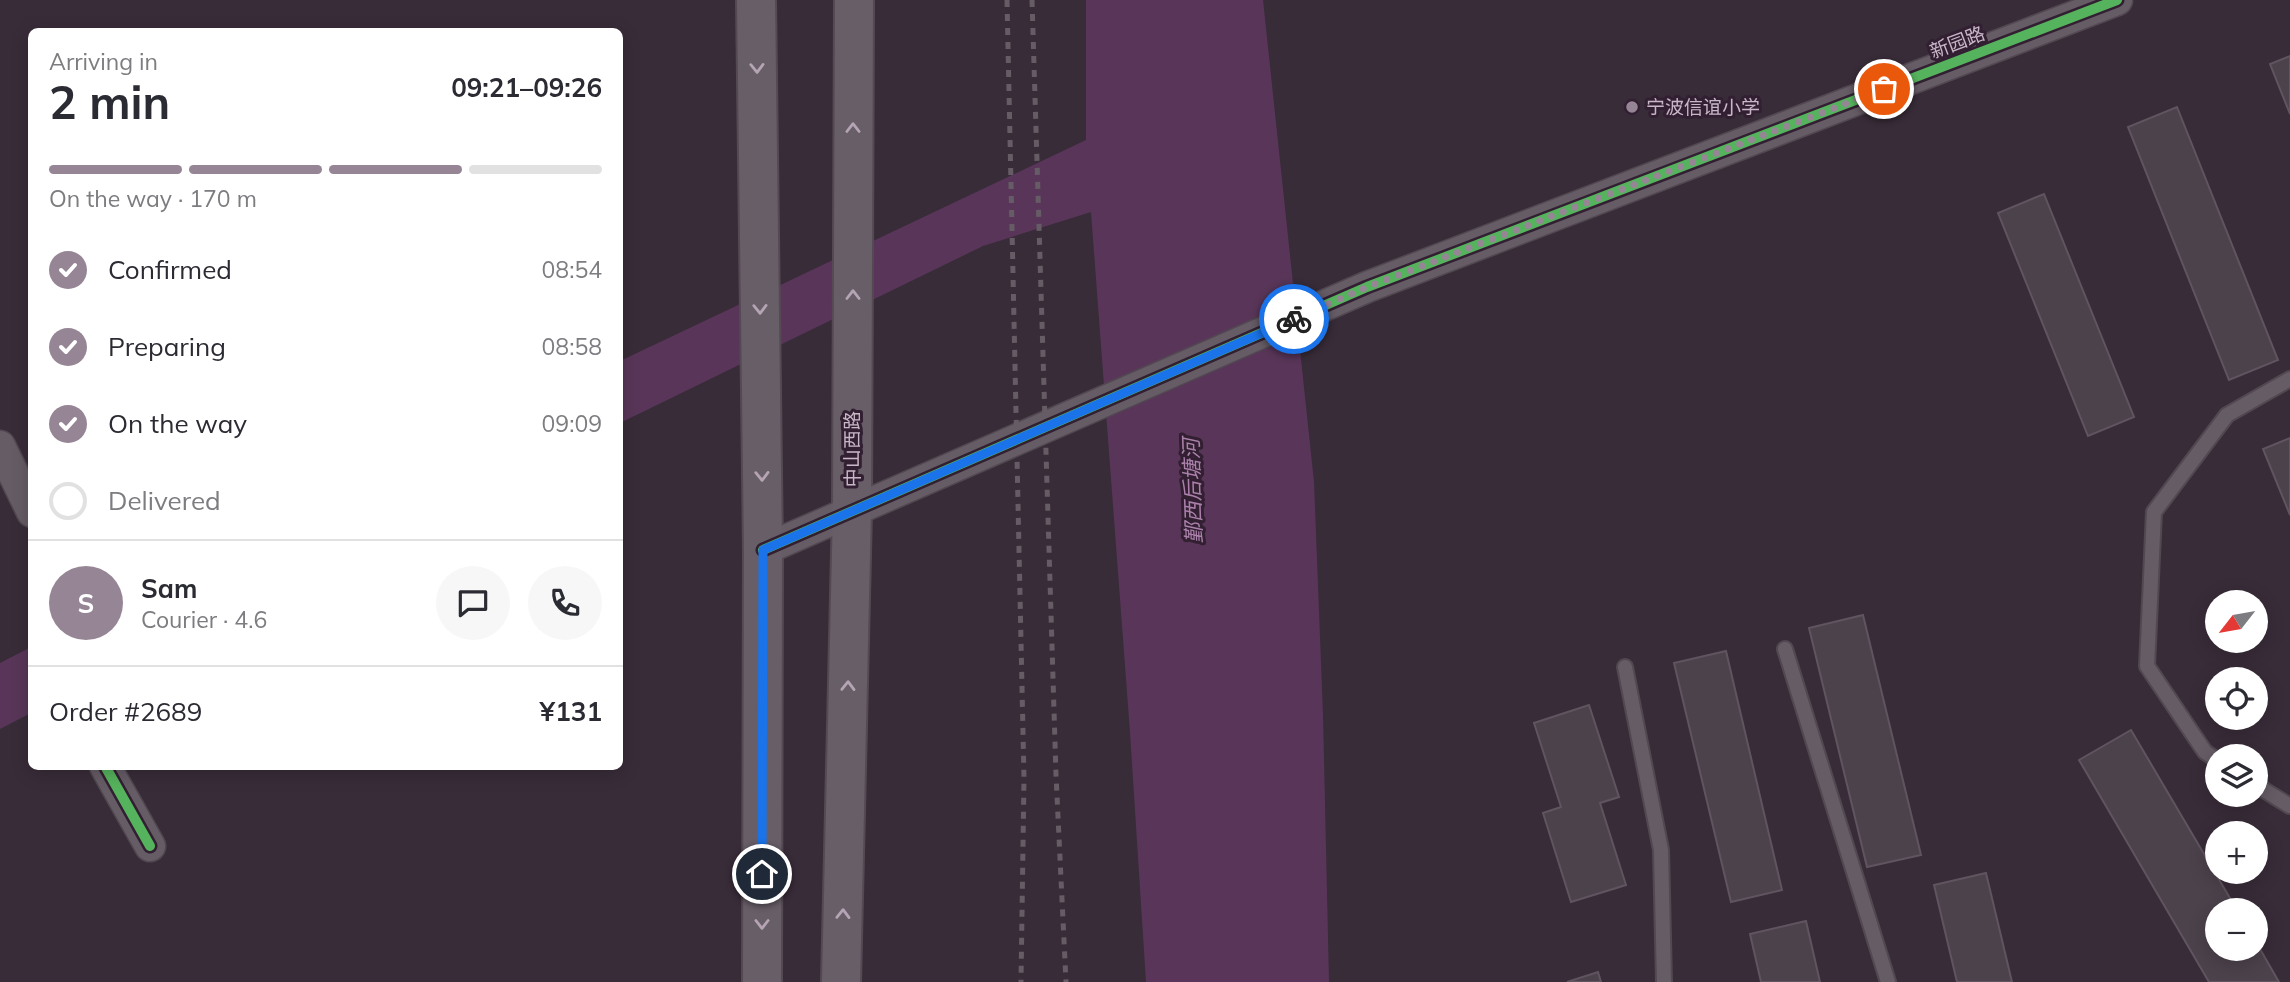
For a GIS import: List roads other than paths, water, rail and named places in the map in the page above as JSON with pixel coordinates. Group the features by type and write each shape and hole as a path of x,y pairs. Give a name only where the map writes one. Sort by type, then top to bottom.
{"main road":[{"path":"756,0 763,550 762,982"},
{"name":"中山西路","path":"841,982 852,511 854,0"}],"street":[{"name":"新园路","path":"763,550 1367,287 2117,0"},
{"path":"0,446 28,504"},
{"path":"107,770 149,846"}],"lane":[{"path":"2205,752 2147,666 2154,512 2227,415 2290,379"},
{"path":"1785,649 1888,982"},
{"path":"1625,667 1661,850 1664,982"},
{"path":"2268,792 2290,806"}],"water":[{"name":"鄞西后塘河","path":"1086,0 1263,0 1314,482 1329,982 1146,982 1091,212 983,246 623,422 623,360 1086,140"},
{"path":"28,649 28,715 0,729 0,663"}],"railway":[{"path":"1007,0 1024,778 1021,982"},
{"path":"1032,0 1056,775 1066,982"}],"place":[{"name":"宁波信谊小学","path":"1632,107"}]}
